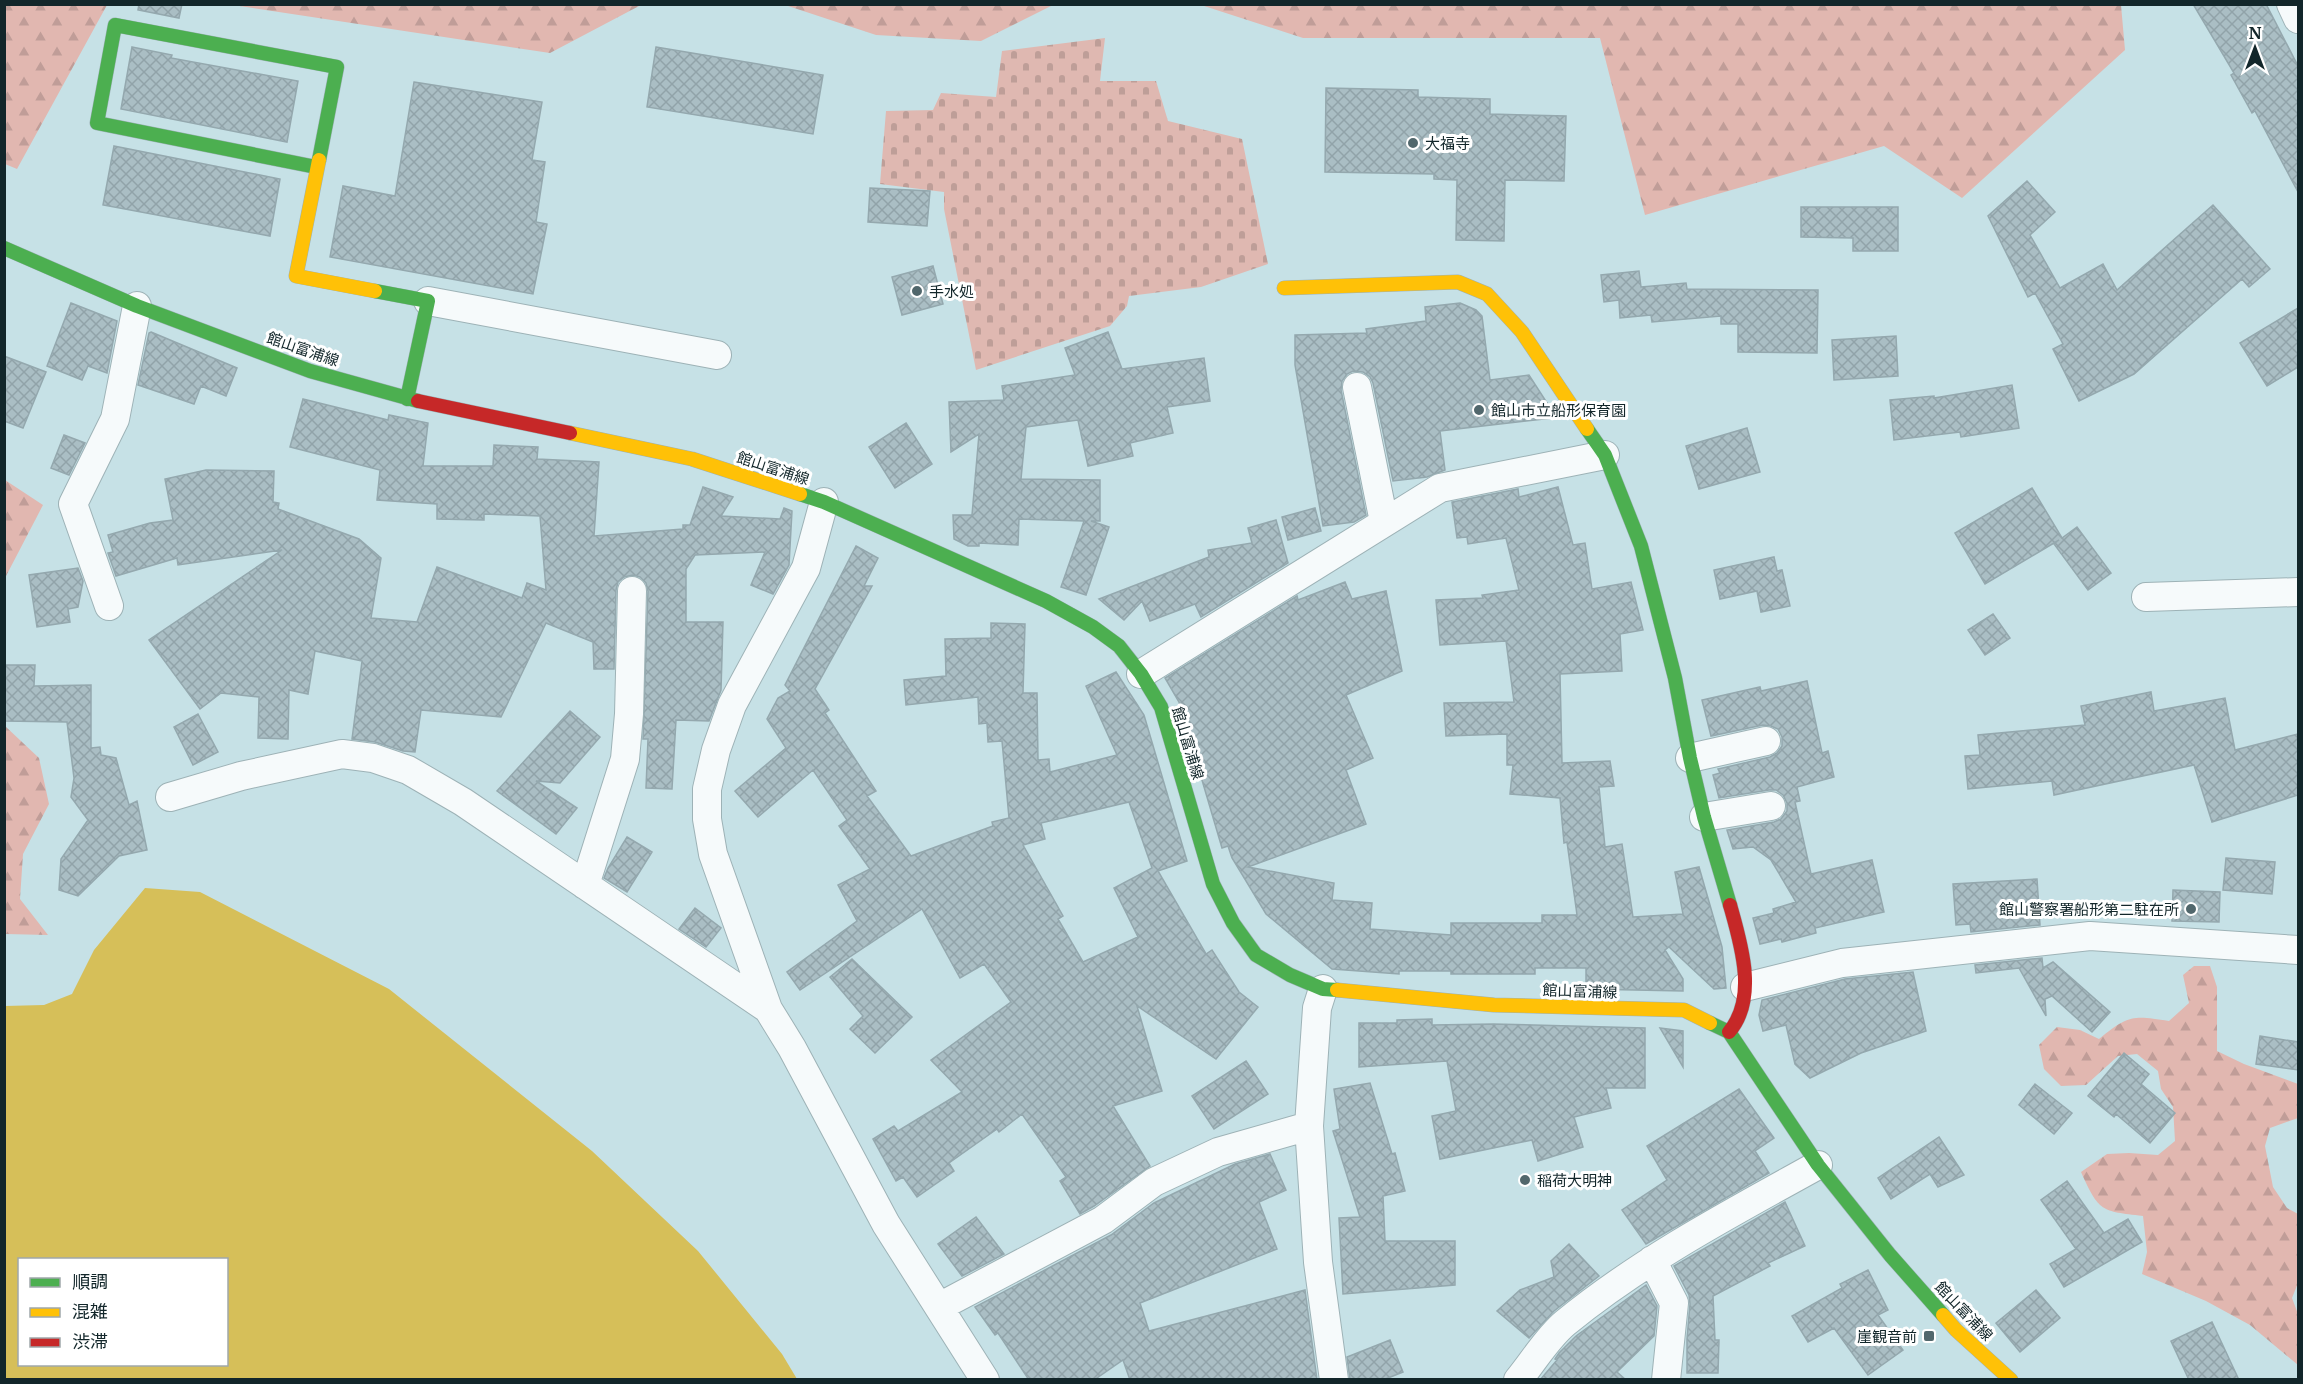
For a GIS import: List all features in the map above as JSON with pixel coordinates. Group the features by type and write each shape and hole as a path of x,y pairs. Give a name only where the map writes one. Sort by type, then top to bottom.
{"main road":[{"path":"316,167 97,123 115,25 337,67 296,276 428,301 407,399"},
{"name":"館山富浦線","path":"4,248 137,306 310,371 407,399 692,459 824,502 1046,601 1093,627 1119,646 1141,674 1161,707 1213,884 1233,923 1256,955 1290,975 1323,989 1494,1005 1684,1010 1729,1032 1818,1165 1890,1255 1956,1330 2011,1380"},
{"path":"1284,288 1458,282 1487,294 1522,332 1605,455 1641,546 1675,678 1704,817 1741,943 1744,987 1739,1020 1729,1032"}],"street":[{"path":"2291,4 2298,19"},
{"path":"428,301 717,355"},
{"path":"109,606 73,504 115,419 137,306"},
{"path":"1357,387 1384,522"},
{"path":"1141,674 1440,488 1605,455"},
{"path":"824,502 806,568 732,705 716,750 706,789 706,819 713,854 768,1009 792,1048 886,1224 985,1380"},
{"path":"585,885 626,759 633,591"},
{"path":"2146,597 2298,592"},
{"path":"1690,758 1766,741"},
{"path":"170,797 241,776 342,754 373,758 408,770 463,802 768,1009"},
{"path":"1704,817 1771,806"},
{"path":"1744,987 1842,963 2090,936 2298,950"},
{"path":"1323,989 1317,1008 1309,1126 1318,1262 1334,1380"},
{"path":"939,1307 1103,1220 1154,1182 1218,1152 1309,1126"},
{"path":"1518,1380 1563,1325 1652,1260 1818,1165"},
{"path":"1652,1260 1674,1303 1666,1380"}],"green space":[{"path":"5,4 107,5 17,169 5,164"},
{"path":"641,4 550,53 233,5"},
{"path":"1053,4 981,41 876,35 785,5"},
{"path":"1201,5 2121,5 2125,50 1962,198 1884,146 1645,215 1600,38 1303,38"},
{"path":"1105,38 1100,81 1156,81 1168,121 1242,139 1268,264 1201,287 1129,296 1127,306 1110,326 976,370 944,209 944,192 880,184 886,111 933,110 941,93 996,97 1002,51"},
{"path":"5,480 43,505 5,578"},
{"path":"5,726 39,758 49,804 23,854 20,899 48,935 5,934"},
{"path":"2194,966 2210,966 2217,987 2217,1051 2244,1064 2298,1084 2298,1118 2270,1128 2265,1146 2273,1187 2287,1208 2298,1214 2298,1283 2292,1298 2298,1314 2298,1365 2250,1325 2206,1301 2142,1274 2147,1252 2143,1216 2118,1213 2103,1207 2097,1202 2087,1185 2081,1172 2107,1154 2158,1155 2175,1141 2173,1107 2161,1089 2158,1071 2137,1054 2118,1056 2086,1085 2061,1086 2044,1069 2039,1045 2057,1027 2080,1030 2099,1039 2117,1025 2131,1019 2147,1018 2169,1021 2189,1003 2183,975"}],"shaded area":[{"path":"145,888 200,892 389,989 592,1151 698,1251 782,1354 797,1379 5,1379 5,1006 44,1005 72,994 94,950"}],"building":[{"path":"139,4 182,4 179,18 138,10"},
{"path":"2193,4 2266,4 2298,66 2298,192 2255,111 2252,113 2231,75 2234,73"},
{"path":"132,47 172,55 171,58 298,81 287,142 121,109"},
{"path":"656,47 823,75 813,134 647,107"},
{"path":"414,82 542,102 532,160 545,162 536,222 547,224 533,294 330,257 343,186 395,196"},
{"path":"1326,88 1418,90 1418,97 1490,99 1490,114 1566,116 1564,181 1505,180 1504,241 1456,240 1457,180 1434,179 1434,174 1325,172"},
{"path":"114,146 280,179 270,236 103,205"},
{"path":"2027,181 2055,212 2030,235 2060,288 2103,264 2117,290 2213,205 2270,269 2249,287 2242,279 2134,374 2079,401 2053,349 2063,344 2035,293 2028,297 1988,216"},
{"path":"870,188 930,191 927,226 868,222"},
{"path":"1801,207 1898,207 1898,251 1853,251 1853,238 1801,237"},
{"name":"手水処","path":"933,266 943,304 902,315 892,277"},
{"path":"1639,271 1641,287 1686,283 1687,289 1818,290 1817,353 1738,352 1738,324 1721,324 1721,316 1652,322 1651,315 1620,318 1619,300 1604,302 1601,275"},
{"path":"71,303 117,321 107,373 88,366 82,380 47,366"},
{"path":"1460,303 1476,310 1482,316 1490,380 1529,375 1551,409 1552,418 1440,431 1445,470 1427,477 1393,481 1373,383 1370,377 1363,372 1353,371 1347,374 1342,381 1341,390 1366,515 1354,522 1323,526 1295,365 1295,335 1367,333 1366,329 1426,321 1425,307"},
{"path":"2298,308 2298,367 2267,386 2240,343"},
{"path":"151,332 237,368 226,396 201,386 194,404 138,385"},
{"path":"1108,332 1122,369 1204,358 1210,401 1167,407 1173,433 1130,443 1133,456 1088,466 1078,420 1026,427 1021,479 1100,480 1100,521 1091,521 1109,527 1086,595 1061,587 1084,521 1019,519 1018,545 979,543 979,546 968,546 954,539 953,515 972,515 979,434 951,452 949,402 1004,400 1002,386 1075,375 1065,348"},
{"path":"1896,336 1898,376 1834,380 1832,340"},
{"path":"4,356 46,372 23,428 4,421"},
{"path":"2012,385 2019,428 1961,437 1960,432 1894,440 1890,400 1934,396 1934,398"},
{"path":"303,399 388,420 389,415 428,423 423,466 493,466 494,445 538,447 537,459 599,462 594,536 683,529 683,525 690,525 703,487 733,497 721,516 780,519 784,508 792,511 789,565 773,594 751,585 765,552 695,555 686,569 686,622 723,622 721,690 709,721 676,720 672,789 646,788 648,739 643,739 648,591 646,583 640,577 633,575 624,577 618,582 616,590 614,669 594,669 593,642 546,623 501,717 421,710 415,752 352,739 362,661 315,651 308,694 289,690 288,739 258,738 259,697 221,693 200,709 149,640 282,550 178,565 177,558 116,576 108,553 113,552 108,535 150,523 173,520 165,479 206,470 274,471 273,502 279,503 278,509 359,539 381,558 371,618 417,622 437,567 522,598 527,583 546,590 540,516 484,514 484,520 437,519 437,504 377,500 380,470 290,447"},
{"path":"906,423 932,464 895,488 869,447"},
{"path":"1747,428 1760,472 1699,489 1686,446"},
{"path":"64,435 85,443 69,475 51,468"},
{"path":"1558,487 1573,545 1585,543 1592,589 1631,582 1643,630 1620,634 1622,671 1560,674 1562,763 1610,761 1614,786 1599,787 1605,847 1622,844 1633,917 1683,914 1675,872 1699,867 1722,947 1726,988 1714,989 1669,947 1665,950 1683,979 1683,991 1586,989 1586,968 1535,968 1535,974 1451,974 1451,971 1399,971 1399,974 1332,969 1266,914 1232,858 1228,846 1222,848 1179,702 1165,678 1297,596 1298,600 1345,582 1352,599 1386,591 1402,671 1346,695 1373,758 1346,770 1366,824 1248,867 1334,883 1332,900 1372,903 1370,929 1451,935 1451,923 1542,923 1542,915 1577,915 1567,842 1564,843 1560,798 1510,794 1513,765 1507,765 1507,734 1446,736 1444,703 1514,702 1506,641 1440,645 1436,600 1483,598 1482,595 1519,590 1506,538 1468,544 1467,537 1457,538 1452,502 1518,489 1519,497"},
{"path":"2032,488 2062,538 2077,527 2111,573 2088,590 2054,544 2059,540 1985,584 1955,533"},
{"path":"1315,508 1321,531 1288,540 1282,517"},
{"path":"1276,520 1288,563 1201,617 1195,604 1150,621 1142,601 1124,620 1099,599 1209,557 1208,550 1252,543 1248,528"},
{"path":"856,546 878,558 864,586 872,586 815,689 829,710 825,713 876,791 867,796 911,856 993,826 992,822 1009,818 1002,741 988,742 987,723 979,724 978,697 906,705 904,680 946,676 945,639 991,638 991,623 1025,624 1023,693 1037,693 1038,760 1049,759 1050,772 1117,755 1086,686 1116,672 1144,715 1187,861 1158,871 1206,954 1212,950 1239,992 1258,1007 1216,1059 1137,1006 1162,1091 1113,1106 1150,1166 1094,1206 1080,1214 1060,1181 1066,1177 1022,1114 999,1132 997,1129 949,1163 954,1171 917,1197 903,1177 896,1181 873,1139 894,1126 898,1131 962,1092 931,1060 1011,1002 984,964 960,978 922,909 800,990 787,972 857,921 838,885 870,869 839,826 847,820 813,770 758,817 735,791 786,748 767,719 778,698 790,691 785,685","holes":["1129,802 1152,868 1114,888 1138,937 1083,962 1058,919 1063,916 1023,845 1045,839 1041,823"]},
{"path":"1774,557 1777,571 1782,570 1790,606 1761,612 1757,591 1720,599 1714,570"},
{"path":"78,568 83,581 78,607 68,609 70,622 37,627 29,575"},
{"path":"1993,614 2010,638 1985,655 1968,630"},
{"path":"4,665 35,665 34,686 91,685 91,748 100,747 101,755 116,758 129,805 137,801 147,850 119,856 78,896 59,890 61,859 88,820 71,797 74,778 67,722 4,721"},
{"path":"1807,681 1822,753 1828,751 1834,777 1797,787 1800,801 1795,802 1811,874 1872,860 1884,912 1815,928 1816,933 1782,942 1781,939 1760,944 1753,918 1774,913 1773,909 1796,902 1771,860 1753,847 1733,849 1727,830 1781,819 1787,811 1787,803 1783,795 1776,790 1719,798 1713,775 1720,773 1718,769 1770,757 1782,746 1782,737 1778,729 1763,725 1711,736 1702,700 1760,687 1761,691"},
{"path":"2151,692 2154,711 2225,698 2235,750 2298,734 2298,795 2212,822 2194,765 2054,795 2052,781 1968,789 1965,756 1980,755 1978,735 2085,725 2081,706"},
{"path":"570,711 600,737 560,783 536,781 577,808 556,834 497,791"},
{"path":"198,714 218,752 193,765 174,727"},
{"path":"627,837 652,852 627,892 604,878"},
{"path":"2226,858 2275,862 2272,894 2223,890"},
{"path":"2037,879 2040,925 1971,932 1970,924 1956,925 1953,884"},
{"path":"2173,890 2220,892 2219,922 2172,921"},
{"path":"695,908 721,928 706,947 679,929"},
{"path":"2042,958 2043,968 2053,962 2110,1012 2092,1032 2052,996 2045,999 2046,1016 2019,968 1976,973 1975,965"},
{"path":"852,959 912,1017 875,1053 850,1029 863,1016 830,977"},
{"path":"1913,972 1926,1031 1861,1053 1810,1078 1795,1064 1786,1025 1763,1031 1759,1015 1762,1000 1845,979"},
{"path":"1432,1019 1432,1025 1493,1024 1645,1028 1645,1088 1606,1088 1611,1108 1574,1117 1583,1147 1538,1161 1532,1140 1440,1159 1432,1116 1456,1111 1447,1061 1359,1067 1359,1023 1397,1023 1397,1020"},
{"path":"1660,1028 1683,1031 1683,1067"},
{"path":"2260,1036 2298,1042 2298,1070 2256,1064"},
{"path":"2124,1053 2149,1074 2141,1084 2175,1113 2150,1143 2116,1114 2114,1117 2088,1096"},
{"path":"1246,1061 1268,1094 1214,1129 1192,1096"},
{"path":"1370,1083 1392,1154 1395,1153 1405,1191 1383,1196 1385,1241 1455,1241 1455,1285 1343,1294 1339,1218 1360,1217 1333,1131 1340,1129 1334,1089"},
{"path":"2035,1084 2072,1113 2054,1134 2019,1105"},
{"path":"1739,1089 1774,1138 1755,1151 1769,1173 1646,1244 1622,1210 1667,1180 1647,1146"},
{"path":"1939,1137 1964,1175 1938,1187 1930,1174 1891,1199 1878,1178"},
{"path":"1270,1154 1286,1190 1259,1202 1277,1249 1140,1303 1149,1331 1305,1290 1317,1380 1130,1380 1123,1360 1094,1380 1029,1380 998,1333 995,1335 975,1307 1111,1235 1154,1203 1235,1164"},
{"path":"2067,1181 2104,1233 2128,1219 2142,1242 2064,1287 2050,1264 2076,1249 2041,1200"},
{"path":"1785,1202 1805,1246 1768,1263 1770,1266 1713,1296 1715,1340 1719,1340 1718,1373 1687,1373 1689,1295 1674,1266"},
{"path":"976,1217 1004,1254 962,1276 938,1244"},
{"path":"1569,1244 1599,1276 1554,1311 1529,1338 1497,1311 1520,1290 1554,1277 1551,1261"},
{"path":"1868,1270 1888,1310 1878,1315 1903,1350 1868,1375 1834,1328 1808,1342 1792,1316 1842,1288 1840,1284"},
{"path":"1646,1285 1657,1306 1654,1336 1617,1372 1626,1380 1540,1380 1557,1360 1555,1359 1559,1353 1576,1336"},
{"path":"2036,1290 2060,1318 2020,1352 1996,1323"},
{"path":"2212,1322 2239,1380 2189,1380 2171,1341"},
{"path":"1390,1340 1403,1372 1383,1380 1350,1380 1347,1357"}],"traffic: fast":[{"path":"316,167 97,123 115,25 337,67 319,160"},
{"path":"4,248 137,306 310,371 418,401"},
{"path":"375,291 428,301 407,399"},
{"path":"1587,429 1605,455 1641,546 1675,678 1704,817 1730,905"},
{"path":"800,494 824,502 1046,601 1093,627 1119,646 1141,674 1161,707 1213,884 1233,923 1256,955 1290,975 1323,989 1337,990"},
{"path":"1710,1023 1729,1032 1818,1165 1890,1255 1943,1315"}],"traffic: slow":[{"path":"319,160 296,276 375,291"},
{"path":"1284,288 1458,282 1487,294 1522,332 1587,429"},
{"path":"570,433 692,459 800,494"},
{"path":"1337,990 1494,1005 1684,1010 1710,1023"},
{"path":"1943,1315 1956,1330 2011,1380"}],"traffic: jam":[{"path":"418,401 570,433"},
{"path":"1729,1032 1738,1018 1745,987 1742,953 1730,905"}],"place":[{"name":"大福寺","path":"1413,143"},
{"name":"手水処","path":"917,291"},
{"name":"館山市立船形保育園","path":"1479,410"},
{"name":"館山警察署船形第二駐在所","path":"2191,909"},
{"name":"稲荷大明神","path":"1525,1180"},
{"name":"崖観音前","path":"1929,1336"}]}
